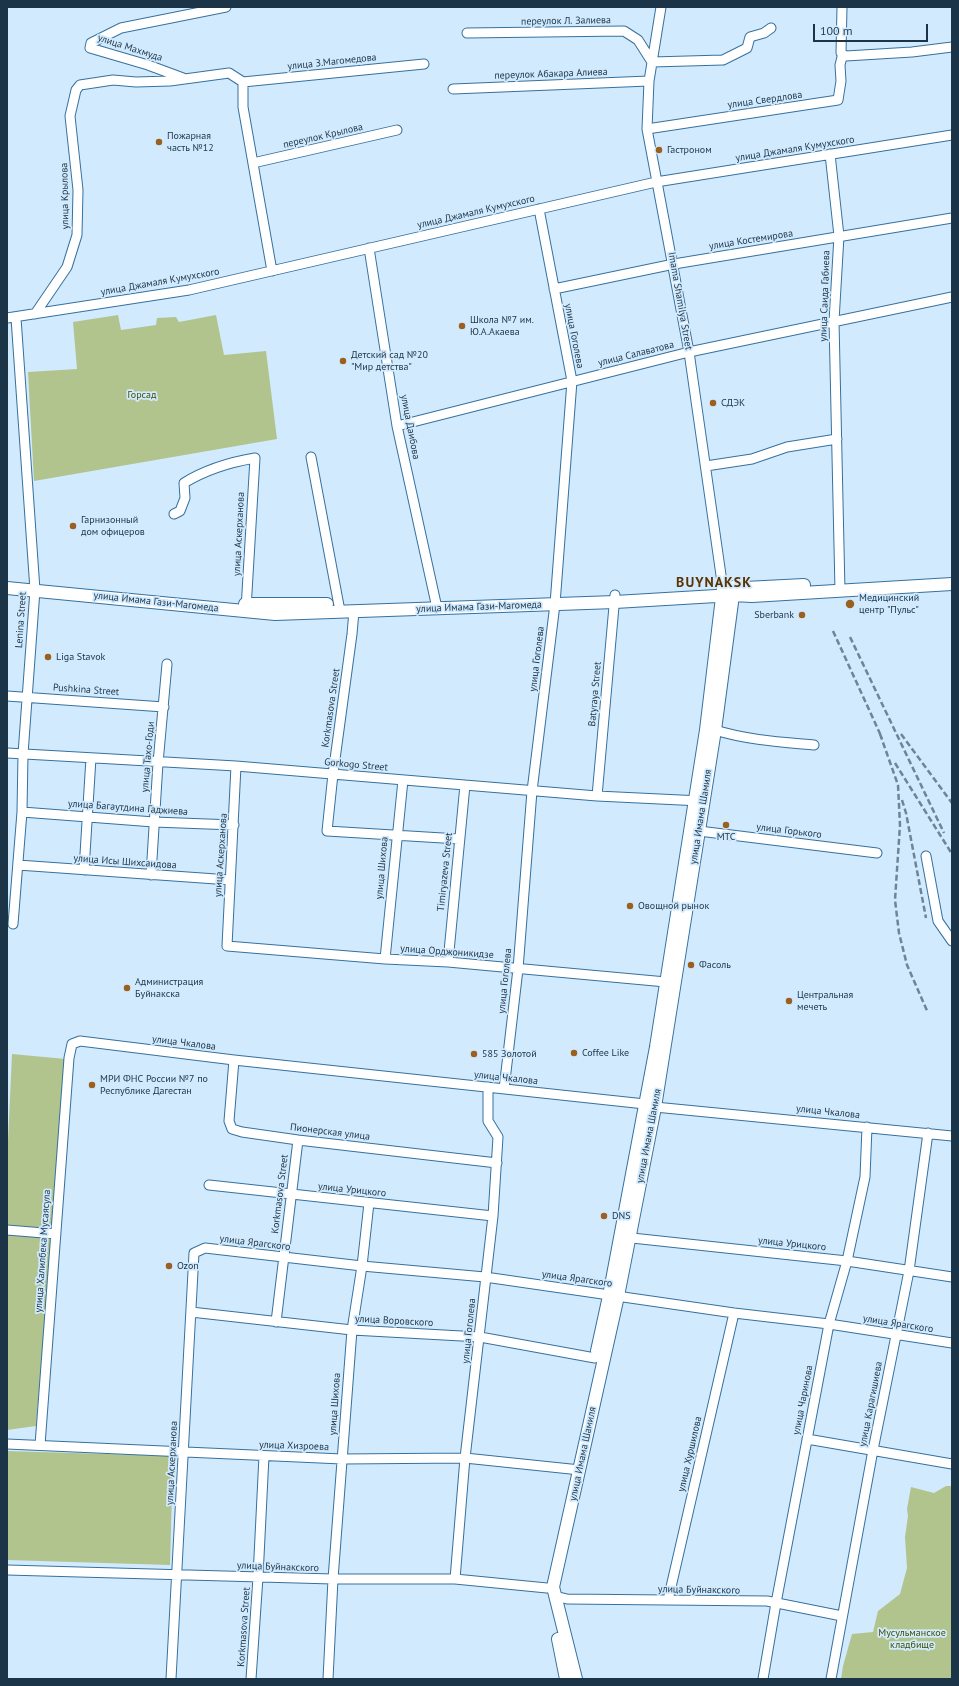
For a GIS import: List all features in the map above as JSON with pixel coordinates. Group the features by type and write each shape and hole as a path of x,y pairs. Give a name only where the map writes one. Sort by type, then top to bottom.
{"main road":[{"path":"7,588 34,588 246,607 339,608 615,598 728,592 752,596 952,577"},
{"path":"7,582 34,588"},
{"path":"840,587 952,584"},
{"name":"улица Имама Шамиля","path":"576,1470 595,1358 629,1240 650,1105 666,982 699,800 715,730 728,592"},
{"name":"улица Имама Шамиля","path":"566,1679 551,1592 613,1296 650,1105 699,831 699,800 706,730 728,592"},
{"name":"улица Имама Гази-Магомеда","path":"339,608 354,611 436,604"},
{"name":"улица Имама Шамиля","path":"551,1592 576,1679"}],"street":[{"name":"улица Махмуда","path":"186,79 148,65 90,48 91,43 121,28 226,7"},
{"name":"Imama Shamilya Street","path":"662,7 649,81 647,129 656,182 674,264 706,466 728,592"},
{"path":"842,7 841,53 846,56 912,52 952,47"},
{"path":"652,62 723,60 747,48 750,37 764,33 772,28"},
{"name":"переулок Л. Залиева","path":"467,34 624,31 638,40 652,62"},
{"name":"улица Свердлова","path":"647,129 838,100 841,81 840,65 842,57 846,56"},
{"name":"улица З.Магомедова","path":"244,82 424,64"},
{"path":"186,79 229,73 244,82 243,107 272,271"},
{"name":"улица Крылова","path":"35,314 67,267 77,235 78,190 70,116 76,90 80,85 113,80 136,82 186,79"},
{"name":"переулок Абакара Алиева","path":"454,89 649,81"},
{"name":"переулок Крылова","path":"253,163 397,130"},
{"name":"улица Джамаля Кумухского","path":"12,318 189,290 656,182 952,135"},
{"name":"улица Саида Габиева","path":"830,154 839,236 834,321 840,587"},
{"name":"улица Гоголева","path":"504,1089 518,969 532,791 555,600 572,381 539,209"},
{"name":"улица Костемирова","path":"554,289 674,264 952,218"},
{"name":"улица Даибова","path":"369,248 397,426 436,604"},
{"name":"улица Салаватова","path":"397,426 689,352 952,297"},
{"name":"Lenina Street","path":"12,318 34,588 22,812 13,924"},
{"path":"706,466 752,459 787,447 837,439"},
{"path":"311,457 339,608"},
{"name":"улица Аскерханова","path":"174,514 180,511 185,498 184,483 194,477 217,468 255,458 246,607"},
{"name":"Batyraya Street","path":"597,796 615,598"},
{"name":"Korkmasova Street","path":"354,611 333,774 328,831 396,835"},
{"name":"улица Тахо-Годи","path":"151,875 158,763 167,664"},
{"name":"Pushkina Street","path":"7,696 164,707"},
{"path":"715,730 730,735 764,741 814,745"},
{"name":"Gorkogo Street","path":"7,753 158,763 236,766 597,796 699,800"},
{"path":"84,870 91,758"},
{"name":"улица Аскерханова","path":"227,946 236,766"},
{"name":"улица Шихова","path":"385,958 396,835 403,780"},
{"name":"Timiryazeva Street","path":"448,962 465,785"},
{"name":"улица Багаутдина Гаджиева","path":"22,812 154,822 234,825"},
{"name":"улица Горького","path":"699,831 877,853"},
{"path":"396,835 459,839"},
{"path":"926,856 938,921 952,941"},
{"name":"улица Исы Шихсаидова","path":"18,865 230,880"},
{"name":"улица Орджоникидзе","path":"227,946 448,962 666,982"},
{"name":"улица Чкалова","path":"69,1058 72,1044 80,1041 234,1060 952,1136"},
{"name":"улица Халилбека Мусаясула","path":"40,1446 69,1058"},
{"name":"Пионерская улица","path":"234,1060 229,1121 232,1129 242,1132 298,1140 497,1163"},
{"name":"улица Гоголева","path":"456,1579 465,1458 480,1337 497,1163 498,1137 488,1120 488,1087"},
{"name":"улица Чаринова","path":"763,1679 829,1324 847,1261 865,1177 868,1127"},
{"name":"улица Карагишиева","path":"831,1679 873,1450 909,1271 928,1133"},
{"name":"Korkmasova Street","path":"276,1322 298,1140"},
{"name":"улица Урицкого","path":"209,1185 493,1216"},
{"name":"улица Шихова","path":"328,1679 333,1579 352,1330 362,1266 369,1203"},
{"path":"7,1230 56,1234"},
{"name":"улица Урицкого","path":"629,1240 632,1238 847,1261 952,1277"},
{"name":"улица Ярагского","path":"199,1250 205,1248 362,1266 485,1277 734,1313 829,1324 952,1343"},
{"name":"улица Аскерханова","path":"171,1679 194,1253 199,1250"},
{"name":"улица Воровского","path":"191,1312 352,1330 480,1337 595,1358"},
{"name":"улица Хуршилова","path":"668,1600 734,1313"},
{"path":"807,1439 952,1464"},
{"name":"улица Хизроева","path":"7,1444 342,1459 465,1458 576,1470"},
{"name":"Korkmasova Street","path":"251,1679 264,1456"},
{"name":"улица Буйнакского","path":"7,1570 333,1579 456,1579 551,1592 568,1599 767,1601 842,1616"}],"green space":[{"name":"Горсад","path":"118,315 121,330 156,325 157,318 176,317 179,322 216,315 224,355 266,351 277,439 34,481 28,372 77,369 73,322"},
{"path":"12,1054 66,1059 36,1426 7,1430 7,1163"},
{"path":"7,1451 173,1456 170,1565 7,1560"},
{"name":"Мусульманское кладбище","path":"946,1486 952,1486 952,1679 841,1679 852,1634 873,1632 878,1611 900,1594 907,1568 905,1537 908,1516 907,1509 911,1487 934,1493"}],"railway":[{"path":"833,631 882,738"},
{"path":"850,637 944,833"},
{"path":"880,734 898,785 900,825 895,900 899,933 907,965 928,1013"},
{"path":"901,734 952,803"},
{"path":"895,763 952,854"},
{"path":"902,800 906,813 926,918"}],"place":[{"name":"Пожарная часть №12","path":"159,142"},
{"name":"Гастроном","path":"659,150"},
{"name":"Школа №7 им. Ю.А.Акаева","path":"462,326"},
{"name":"Детский сад №20 \"Мир детства\"","path":"343,361"},
{"name":"СДЭК","path":"713,403"},
{"name":"Гарнизонный дом офицеров","path":"73,526"},
{"name":"Медицинский центр \"Пульс\"","path":"850,604"},
{"name":"Sberbank","path":"802,615"},
{"name":"Liga Stavok","path":"48,657"},
{"name":"МТС","path":"726,825"},
{"name":"Овощной рынок","path":"630,906"},
{"name":"Фасоль","path":"691,965"},
{"name":"Администрация Буйнакска","path":"127,988"},
{"name":"Центральная мечеть","path":"789,1001"},
{"name":"Coffee Like","path":"574,1053"},
{"name":"585 Золотой","path":"474,1054"},
{"name":"МРИ ФНС России №7 по Республике Дагестан","path":"92,1085"},
{"name":"DNS","path":"604,1216"},
{"name":"Ozon","path":"169,1266"}],"district":[{"name":"BUYNAKSK","path":"714,583"}]}
